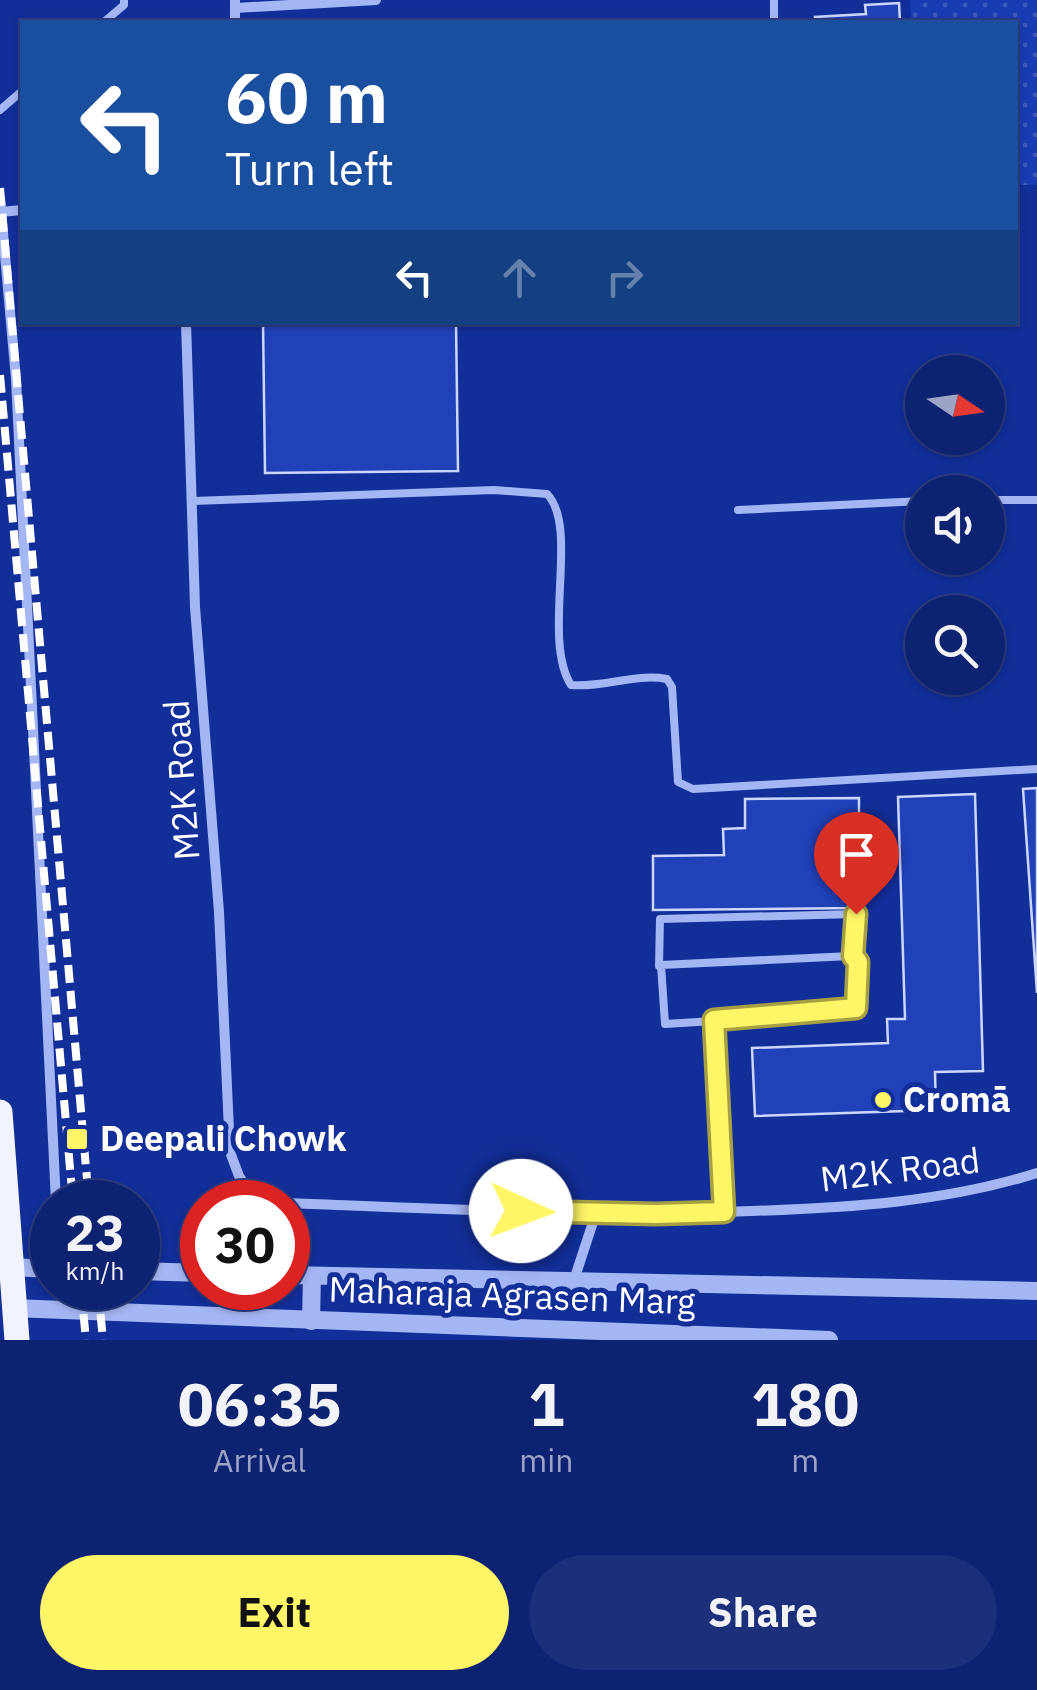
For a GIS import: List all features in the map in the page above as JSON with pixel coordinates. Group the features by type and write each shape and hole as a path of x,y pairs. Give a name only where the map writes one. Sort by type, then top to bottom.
{"main road":[{"path":"0,1112 17,1340"}],"street":[{"path":"235,4 376,0"},
{"path":"0,198 16,379 55,1180"},
{"name":"M2K Road","path":"186,325 196,607 219,912 230,1152 241,1180"},
{"name":"M2K Road","path":"310,1204 596,1213 846,1208 1002,1184 1037,1173"},
{"path":"573,1283 596,1213"},
{"path":"10,1267 30,1268"},
{"path":"312,1276 312,1321"},
{"name":"Maharaja Agrasen Marg","path":"312,1276 1037,1291"},
{"name":"Maharaja Agrasen Marg","path":"14,1308 573,1335 829,1340"}],"lane":[{"path":"106,20 124,6 124,0"},
{"path":"0,110 20,94"},
{"path":"193,502 494,490 548,494 560,512 559,622 563,673 570,685 586,686 652,676 667,678 672,687 678,782 694,789 1037,769"},
{"path":"1005,500 1037,500"},
{"path":"738,510 905,503"},
{"path":"856,914 853,956 858,962 858,1002 853,1010 664,1024 660,919 856,914"},
{"path":"659,970 666,962 853,956"},
{"path":"714,1020 724,1212"}],"shaded area":[{"path":"910,0 1037,0 1037,185 1018,185 1018,20 911,20"}],"building":[{"path":"899,3 900,20 816,20 815,17 866,14 865,5"},
{"path":"263,325 456,325 458,471 265,473"},
{"path":"1037,788 1037,993 1023,789"},
{"path":"975,794 983,1071 935,1072 936,1110 755,1116 752,1048 888,1043 887,1019 905,1019 898,797"},
{"path":"859,798 859,908 653,910 653,856 724,855 723,829 745,828 745,799"}],"railway":[{"path":"0,188 87,1180"},
{"path":"0,375 71,1180"},
{"path":"83,1310 86,1340"},
{"path":"100,1310 103,1340"}],"place":[{"name":"Cromā","path":"883,1100"},
{"name":"Deepali Chowk","path":"77,1139"}],"route":[{"path":"521,1211 724,1212 714,1020 856,1008 856,914"}]}
